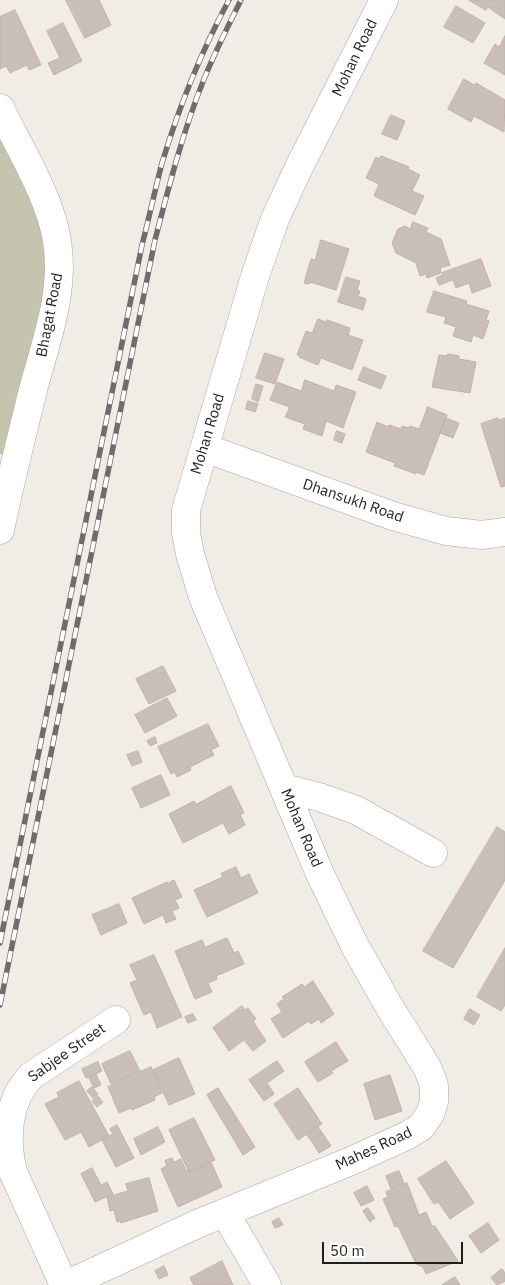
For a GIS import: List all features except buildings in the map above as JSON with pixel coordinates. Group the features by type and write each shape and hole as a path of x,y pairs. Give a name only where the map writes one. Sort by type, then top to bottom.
{"street":[{"name":"Mohan Road","path":"320,874 203,597 190,554 186,533 186,510 206,448 256,273 275,219 299,167 384,0"},
{"name":"Bhagat Road","path":"0,108 46,203 57,239 60,268 56,303 7,468 0,530"},
{"name":"Dhansukh Road","path":"206,448 420,524 446,531 482,535 505,532"},
{"path":"284,788 319,796 356,810 433,854"},
{"name":"Mahes Road","path":"65,1285 197,1224 351,1161 406,1136 421,1127 430,1114 434,1102 434,1085 427,1067 354,946 320,874"},
{"name":"Sabjee Street","path":"65,1285 13,1172 8,1152 11,1115 22,1085 31,1076 116,1020"},
{"path":"225,1213 267,1285"}],"shaded area":[{"path":"0,127 36,202 49,258 50,302 7,455 0,454"}],"railway":[{"path":"0,943 142,245 157,183 183,101 209,40 229,0"},
{"path":"0,1005 155,240 196,99 241,0"}]}
